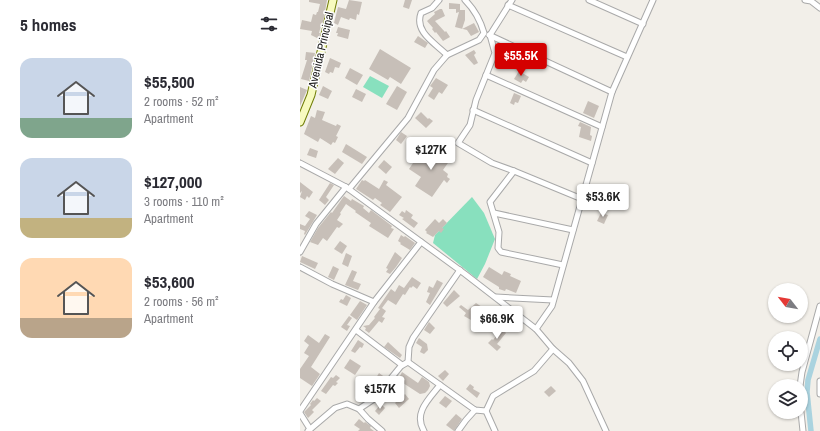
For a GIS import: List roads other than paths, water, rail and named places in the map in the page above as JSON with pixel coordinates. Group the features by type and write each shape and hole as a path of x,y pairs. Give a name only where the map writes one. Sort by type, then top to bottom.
{"main road":[{"name":"Avenida Principal","path":"300,122 311,95 333,0"}],"street":[{"path":"439,0 432,8 421,13 418,21 421,31 447,55"},
{"path":"465,0 474,9 484,33"},
{"path":"512,0 490,35 495,53 476,100 470,125 458,143 492,163 582,199"},
{"path":"589,0 643,24"},
{"path":"536,329 552,306 612,92 653,0"},
{"path":"805,0 820,8"},
{"path":"508,5 627,57"},
{"path":"300,252 316,224 408,118 434,70 447,55 479,40 484,33"},
{"path":"484,33 612,92"},
{"path":"486,75 602,127"},
{"path":"474,110 592,163"},
{"path":"300,163 347,188 460,270 536,329 553,349 569,363 583,381 606,431"},
{"path":"514,171 490,202 499,232 498,248 501,252 563,264"},
{"path":"494,213 573,230"},
{"path":"382,431 359,409 347,404 336,408 309,430 300,412 374,302 421,242"},
{"path":"300,267 332,284 374,302"},
{"path":"408,362 409,347 413,338 460,270"},
{"path":"495,297 553,300"},
{"path":"801,379 820,306"},
{"path":"356,330 402,365"},
{"path":"492,430 486,412 493,396 534,371 553,349"},
{"path":"359,409 374,398 402,365 408,362"},
{"path":"408,362 475,410 486,412"},
{"path":"820,381 820,394"},
{"path":"424,431 420,422 420,414 440,385"},
{"path":"458,431 475,410"},
{"path":"801,419 803,431"}],"waterway":[{"path":"811,431 807,392 808,380 820,339"}]}
